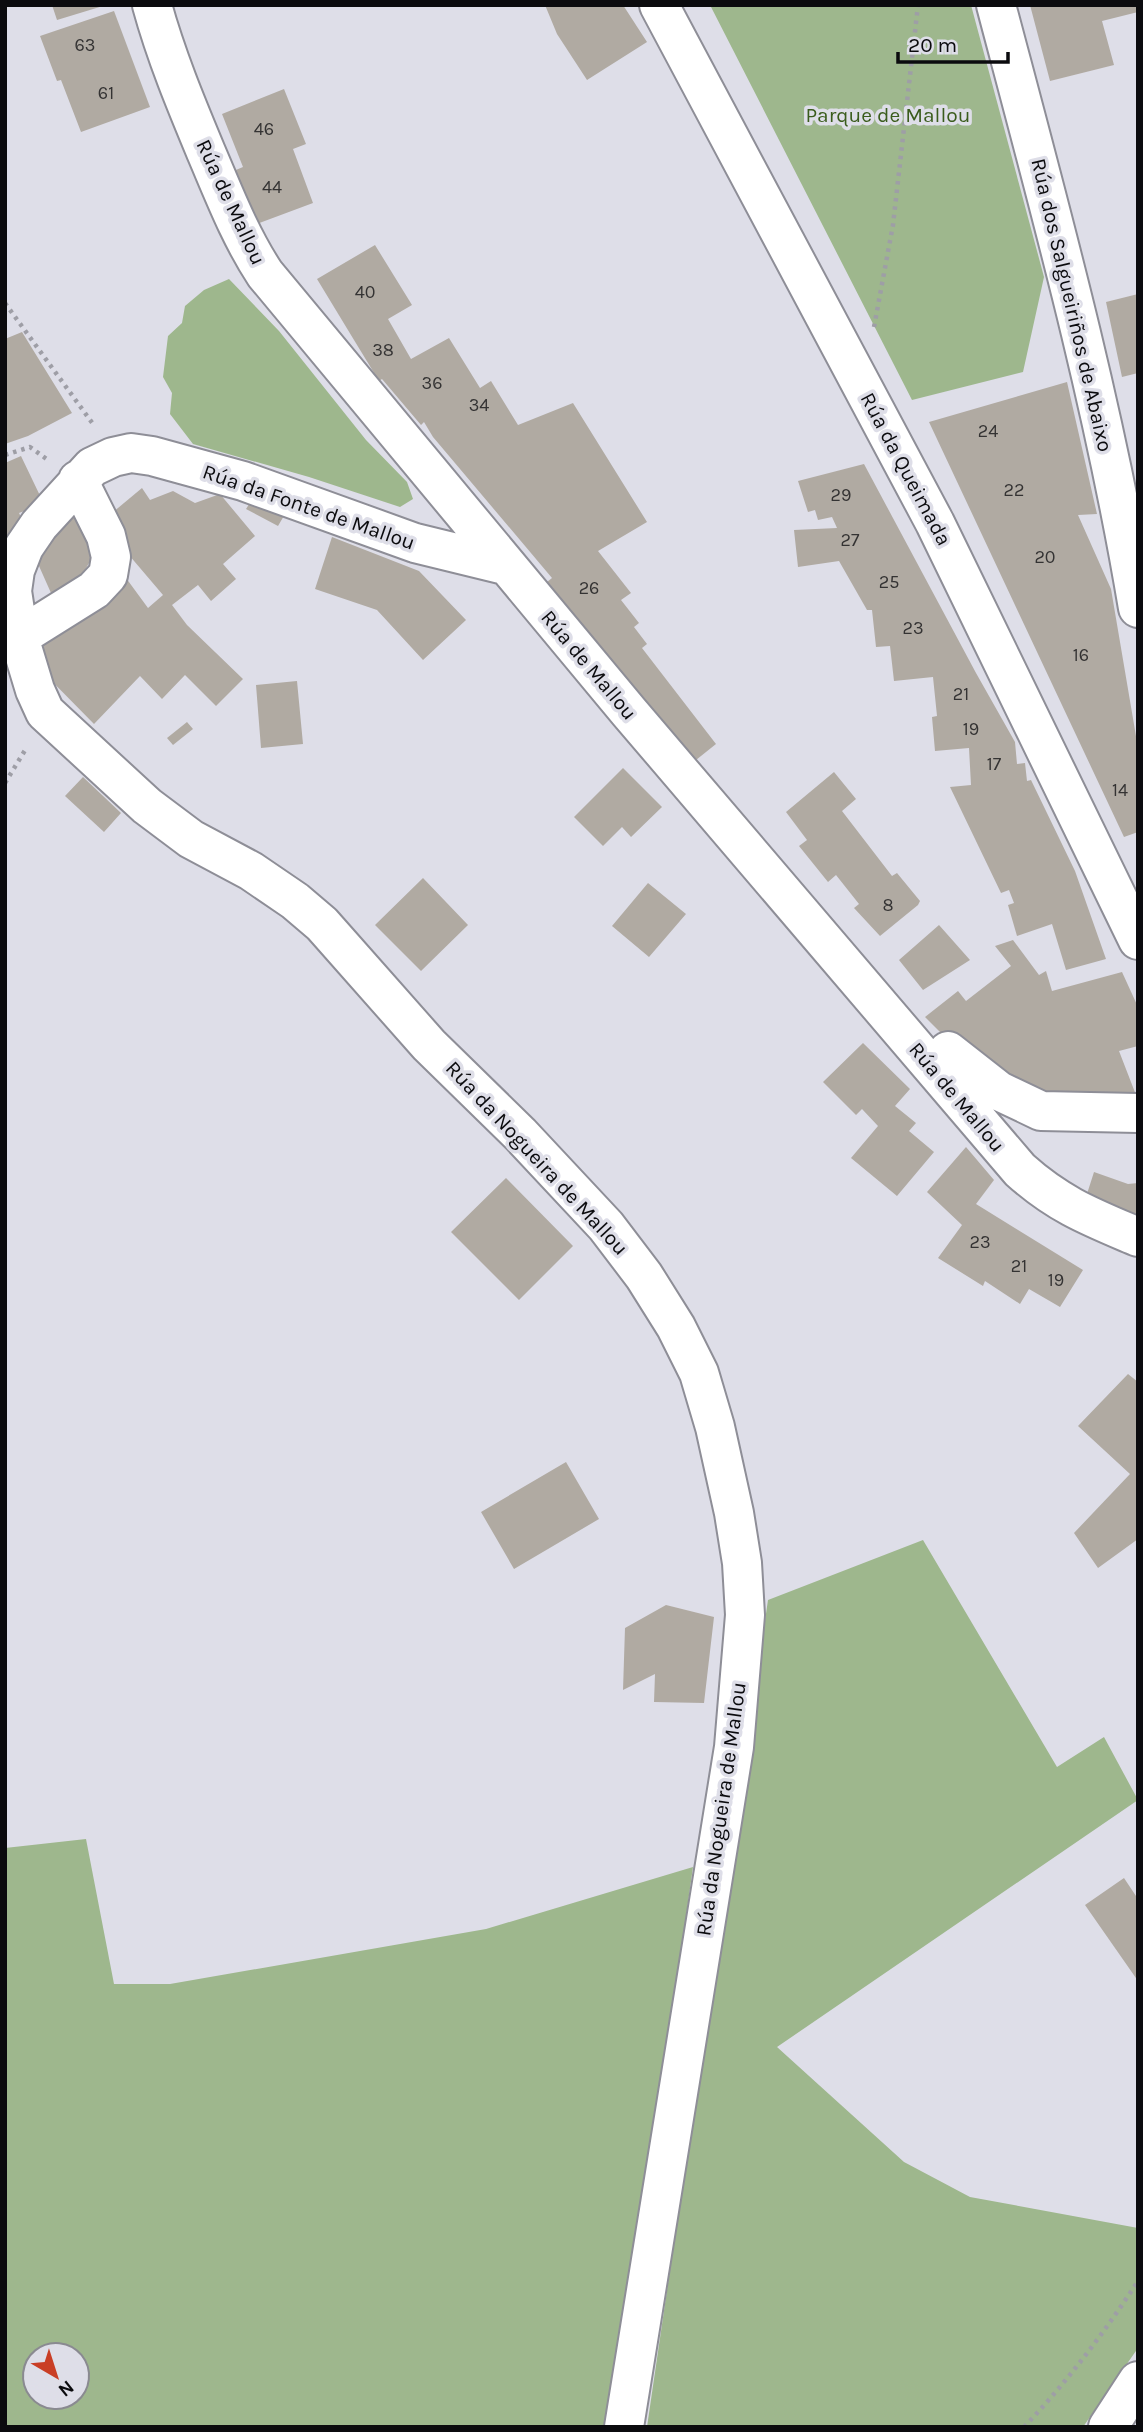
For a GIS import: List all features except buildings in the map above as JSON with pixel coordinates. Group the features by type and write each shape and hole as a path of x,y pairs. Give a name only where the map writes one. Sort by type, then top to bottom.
{"street":[{"name":"Rúa de Mallou","path":"152,5 190,114 234,219 265,274 505,565 1020,1170 1046,1193 1077,1211 1138,1237"},
{"name":"Rúa da Queimada","path":"659,5 935,523 1129,902 1138,940"},
{"name":"Rúa dos Salgueiriños de Abaixo","path":"996,5 1075,300 1138,608"},
{"name":"Rúa da Fonte de Mallou","path":"45,712 35,690 19,637 12,591 15,570 24,547 39,525 92,467 113,457 131,453 152,456 243,481 415,543 505,565"},
{"path":"19,637 94,590 108,575 111,557 106,536 78,481"},
{"name":"Rúa da Nogueira de Mallou","path":"45,712 147,806 191,839 251,871 295,901 322,924 429,1045 520,1133 606,1226 657,1296 699,1373 715,1427 733,1513 742,1563 745,1615 734,1746 624,2427"},
{"path":"948,1051 999,1091 1041,1111 1138,1113"},
{"path":"1108,2427 1138,2381"}],"path":[{"path":"874,332 893,225 918,5"},
{"path":"5,303 93,424 113,457"},
{"path":"5,455 30,447 78,481"},
{"path":"1024,2427 1109,2326 1138,2281"}],"green space":[{"name":"Parque de Mallou","path":"710,5 971,5 1044,277 1023,372 912,400"},
{"path":"229,279 279,331 366,440 407,482 413,499 400,507 309,477 193,444 170,414 172,393 163,377 168,336 182,323 185,306 204,290"},
{"path":"923,1540 1057,1767 1104,1737 1138,1800 777,2047 904,2162 970,2197 1138,2228 1138,2348 1083,2427 647,2427 768,1600"},
{"path":"86,1839 114,1984 170,1984 486,1929 693,1867 654,2143 604,2427 5,2427 5,1848"}]}
